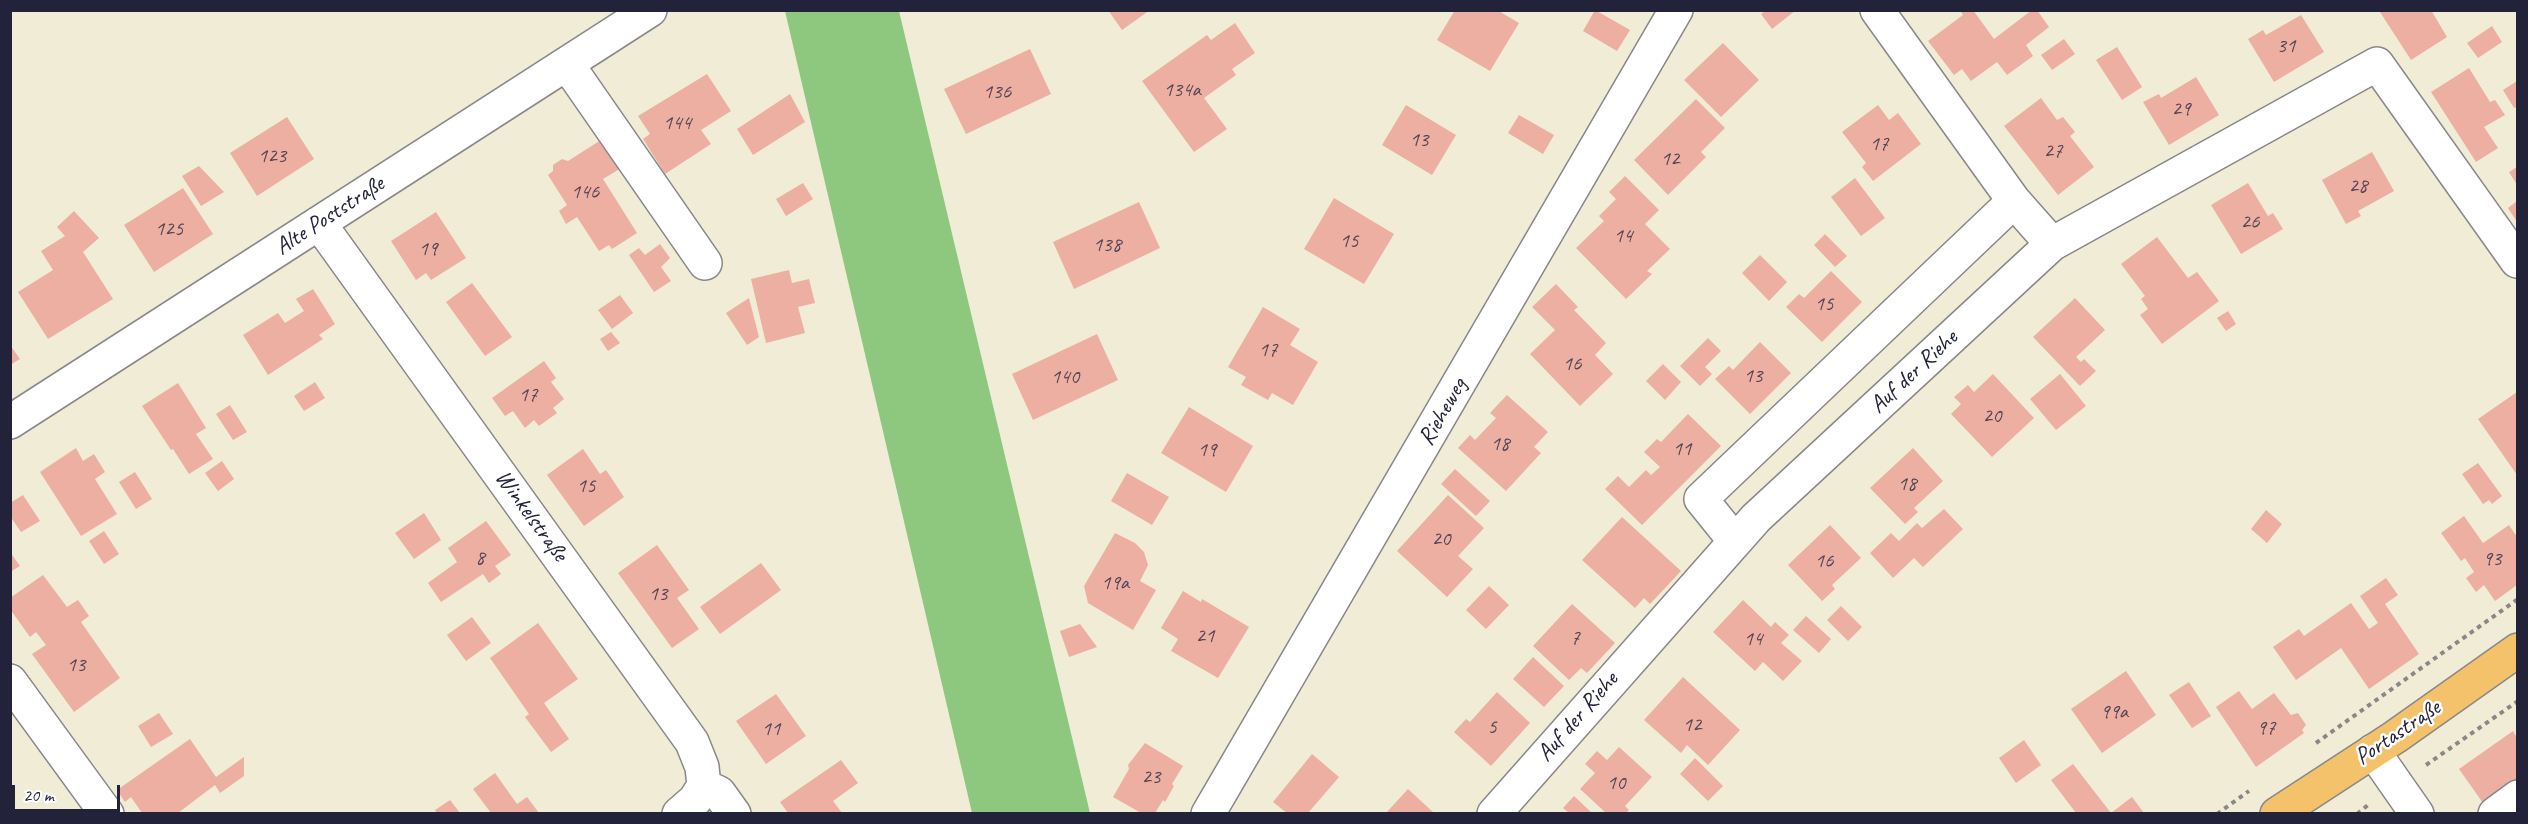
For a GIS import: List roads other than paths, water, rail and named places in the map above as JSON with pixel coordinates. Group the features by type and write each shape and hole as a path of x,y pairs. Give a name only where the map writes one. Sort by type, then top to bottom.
{"main road":[{"name":"Portastraße","path":"2277,813 2514,660"}],"street":[{"name":"Alte Poststraße","path":"10,422 650,10"},
{"name":"Rieheweg","path":"1209,813 1676,10"},
{"path":"1877,10 2014,201 2052,244"},
{"path":"567,64 705,263"},
{"name":"Auf der Riehe","path":"1494,813 1734,540 2052,244 2377,64 2517,261"},
{"path":"1734,540 1701,499 2014,201"},
{"name":"Winkelstraße","path":"319,223 677,718 692,742 702,767 704,786"},
{"path":"10,681 107,813"},
{"path":"2373,751 2417,813"},
{"path":"679,813 695,800 704,786 719,794 734,813"},
{"path":"2495,813 2517,797"}]}
